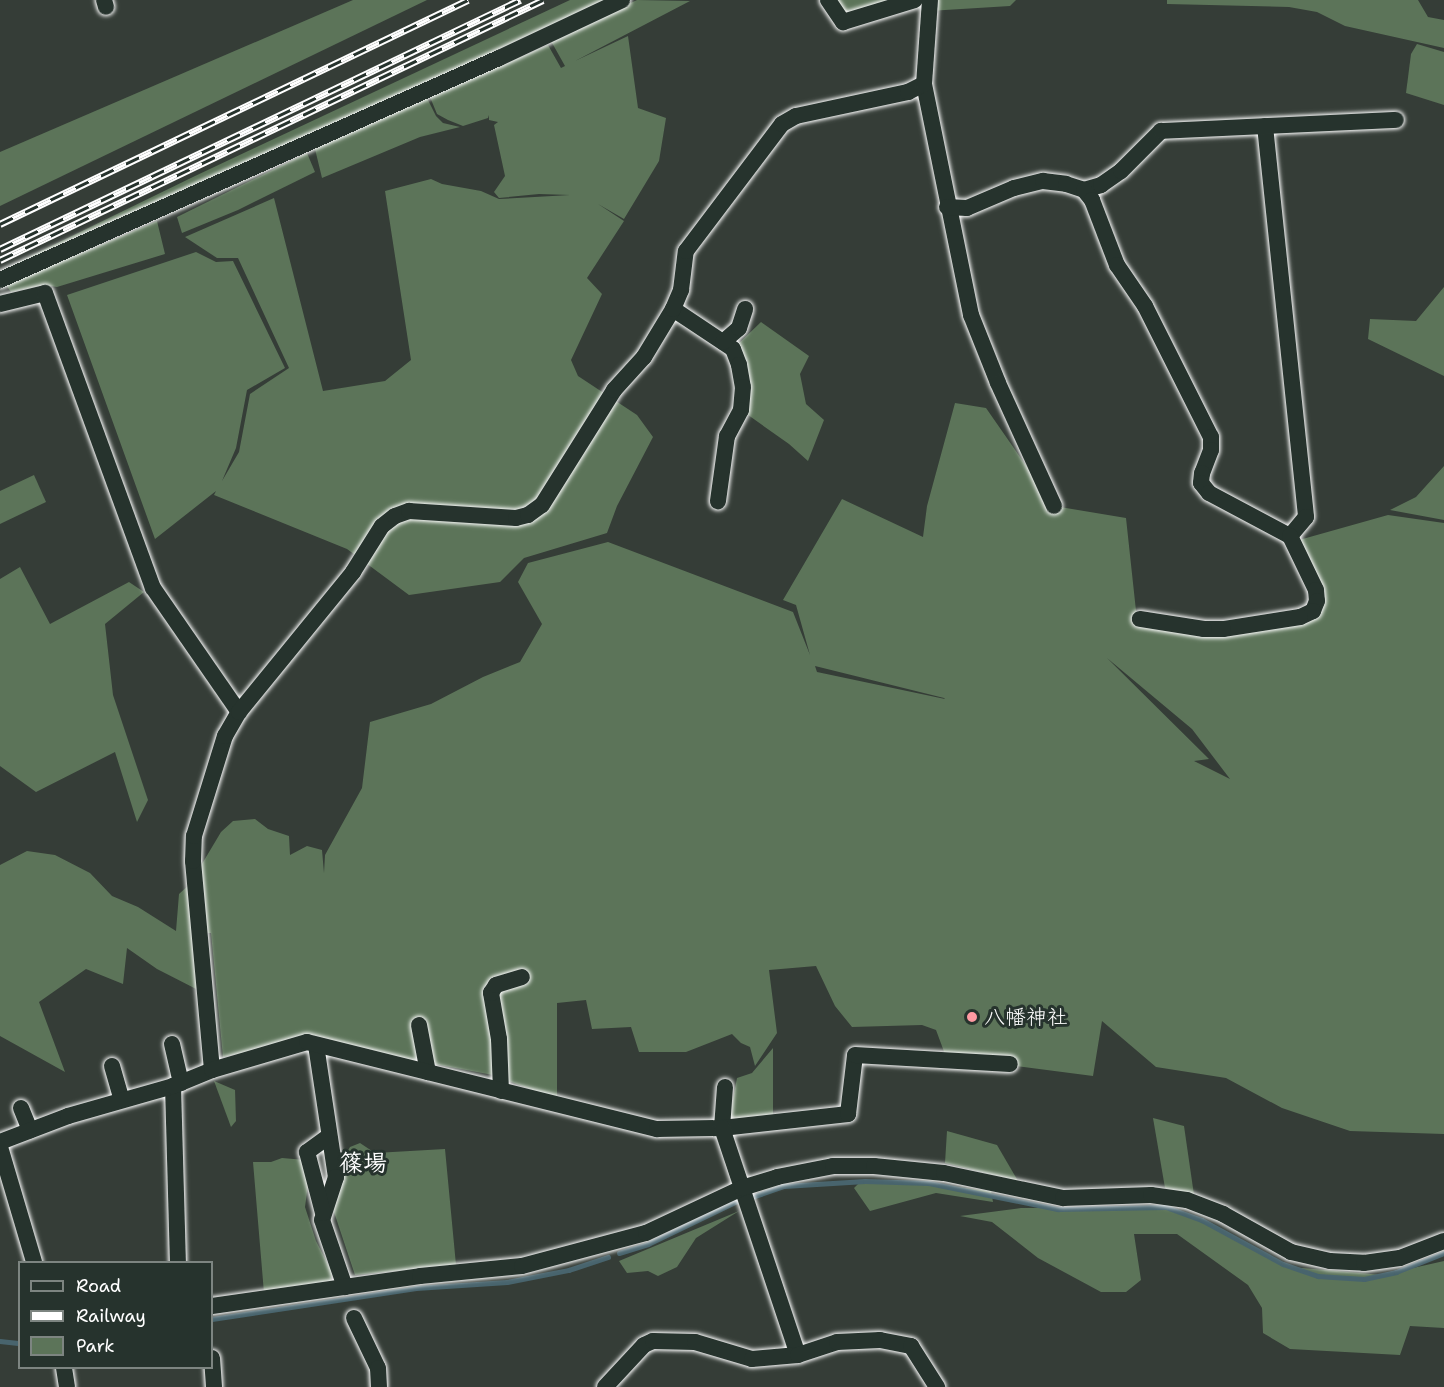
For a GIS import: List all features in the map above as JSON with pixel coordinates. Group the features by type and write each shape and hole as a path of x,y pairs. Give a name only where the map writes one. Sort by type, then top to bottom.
{"street":[{"path":"0,280 499,58 622,0"},
{"path":"828,0 843,22 915,0"},
{"path":"930,0 924,84 947,207 971,315 998,383 1054,506"},
{"path":"212,1070 193,861 194,836 225,736 240,712 353,572 382,526 395,516 410,511 516,518 528,515 542,506 614,390 644,357 673,309 681,290 686,251 782,124 796,116 908,92 924,84"},
{"path":"1084,190 1101,185 1121,171 1161,130 1396,120"},
{"path":"1266,126 1306,517 1290,536"},
{"path":"947,207 967,208 1014,188 1043,181 1066,184 1084,190 1092,200 1117,265 1145,306 1211,437 1211,450 1202,473 1201,483 1209,493 1290,536 1316,590 1313,611 1300,617 1223,629 1204,629 1140,619"},
{"path":"0,304 45,293 153,588 240,712"},
{"path":"673,309 734,349 743,387 741,410 727,436 718,501"},
{"path":"723,342 739,328 745,309"},
{"path":"501,1091 499,1039 492,993 496,985 522,977"},
{"path":"419,1025 428,1072"},
{"path":"0,1142 68,1116 307,1042 657,1129 722,1128 848,1114 855,1055 1010,1064"},
{"path":"172,1044 177,1084 178,1261"},
{"path":"316,1045 328,1137 336,1177 322,1220 345,1287"},
{"path":"112,1066 122,1100"},
{"path":"725,1087 722,1128 798,1354"},
{"path":"21,1108 30,1130"},
{"path":"323,1215 307,1152 328,1137"},
{"path":"0,1147 33,1261"},
{"path":"213,1306 345,1287 522,1266 646,1233 742,1188 777,1176 832,1166 874,1166 944,1173 1064,1198 1151,1195 1187,1200 1223,1214 1291,1252 1330,1261 1364,1263 1400,1257 1444,1241"},
{"path":"354,1318 378,1368 379,1387"},
{"path":"605,1387 644,1345 653,1341 695,1342 753,1359 798,1354 837,1342 880,1340 911,1346 938,1387"},
{"path":"64,1369 68,1387"},
{"path":"213,1369 214,1387"}],"green space":[{"path":"353,0 427,0 0,206 0,152"},
{"path":"570,0 614,0 0,271 195,176"},
{"path":"637,0 690,1 575,61 628,36 638,108 666,118 659,161 624,219 598,204 624,221 587,278 602,294 571,360 578,376 637,415 653,437 617,506 607,533 524,558 500,582 409,595 347,549 214,495 216,491 155,539 67,295 196,252 216,262 233,261 285,368 247,390 236,448 222,481 239,452 250,394 289,368 238,258 217,258 185,237 274,198 323,391 385,381 411,360 385,191 431,179 442,184 481,191 499,199 570,195 539,194 499,198 494,192 505,176 494,125 498,122 489,120 489,115 488,118 463,126 437,114 430,97 548,45 561,68 565,66 551,41"},
{"path":"834,0 894,0 844,18"},
{"path":"930,0 1016,0 1010,6 929,11"},
{"path":"1167,0 1418,0 1428,17 1444,20 1444,48 1345,26 1317,12 1289,7 1167,4"},
{"path":"1417,44 1444,52 1444,105 1406,93 1411,54"},
{"path":"427,98 436,116 443,123 460,127 420,137 322,178 315,149"},
{"path":"307,153 315,172 238,210 182,233 177,217"},
{"path":"157,221 165,254 57,287 44,285 11,292 6,285"},
{"path":"1444,287 1444,376 1368,339 1370,319 1416,321"},
{"path":"761,322 809,356 800,374 806,404 824,420 808,461 789,444 741,410 733,349"},
{"path":"955,403 986,408 1054,506 1126,518 1137,620 1207,629 1313,611 1318,586 1292,542 1388,515 1444,523 1444,1134 1350,1131 1282,1108 1226,1078 1156,1067 1102,1021 1093,1076 946,1057 936,1030 922,1025 852,1027 835,1006 816,966 769,970 777,1033 755,1066 750,1047 741,1043 732,1034 686,1052 639,1052 631,1027 592,1029 586,1000 557,1003 557,1099 493,1075 305,1040 223,1057 211,933 200,933 202,992 157,969 127,948 123,984 86,969 39,1002 65,1072 0,1036 0,865 27,851 55,855 90,873 112,896 138,907 176,931 179,894 190,884 221,832 233,821 255,819 268,829 289,836 290,855 307,846 322,850 324,873 325,855 362,788 370,722 431,704 483,677 520,662 542,624 518,582 528,563 608,542 793,612 810,655 796,605 783,600 842,499 923,537 927,506","holes":["1107,658 1192,729 1230,779 1194,761 1209,759","815,666 944,698 945,699 817,672"]},
{"path":"1444,466 1444,520 1390,510 1416,497"},
{"path":"34,475 46,502 0,524 0,491"},
{"path":"20,567 50,624 129,582 144,592 105,624 113,695 148,800 137,822 115,752 36,792 0,766 0,579"},
{"path":"773,1048 773,1116 729,1120 737,1078 752,1073"},
{"path":"214,1081 235,1090 236,1121 231,1127"},
{"path":"1153,1118 1184,1126 1194,1195 1165,1188"},
{"path":"947,1131 997,1145 1018,1181 945,1163"},
{"path":"360,1143 375,1153 445,1149 456,1265 355,1275 326,1188 350,1147"},
{"path":"282,1158 305,1160 310,1170 305,1207 316,1241 333,1274 330,1282 264,1293 253,1162 271,1162"},
{"path":"861,1181 916,1182 991,1191 993,1202 936,1193 870,1211 854,1188"},
{"path":"1166,1207 1202,1220 1291,1267 1382,1275 1444,1261 1444,1328 1410,1326 1400,1355 1290,1349 1263,1333 1262,1308 1248,1285 1177,1234 1134,1234 1141,1280 1126,1292 1101,1292 1038,1258 992,1222 960,1216 1021,1208"},
{"path":"739,1211 696,1238 677,1267 658,1276 648,1271 627,1273 619,1261"}],"waterway":[{"path":"755,1196 784,1186 865,1181 929,1183 1058,1209 1166,1207 1202,1220 1283,1264 1318,1276 1364,1279 1396,1272 1444,1253"},
{"path":"619,1253 648,1244 737,1201"},
{"path":"213,1319 416,1288 507,1282 569,1270 608,1257"},
{"path":"0,1341 18,1343"}],"railway":[{"path":"0,224 468,0"},
{"path":"0,249 520,0"},
{"path":"0,260 543,0"}],"place":[{"name":"八幡神社","path":"972,1017"}],"district":[{"name":"篠場","path":"363,1164"}]}
